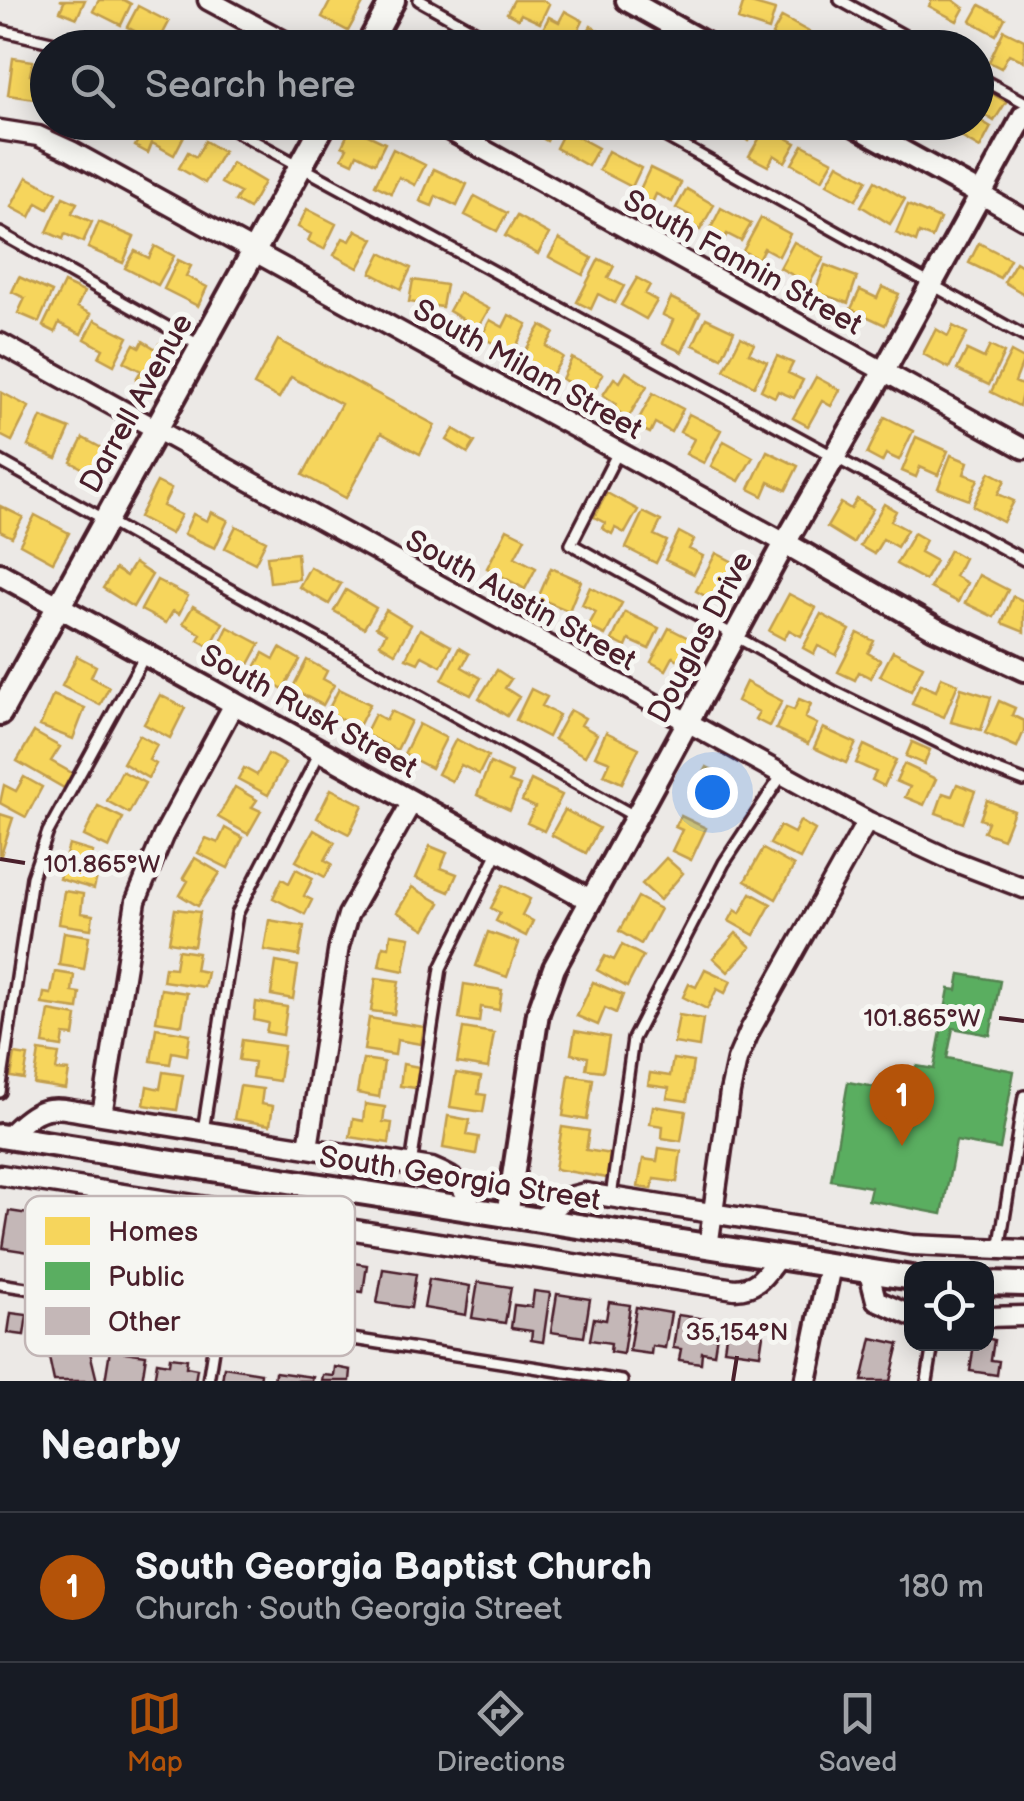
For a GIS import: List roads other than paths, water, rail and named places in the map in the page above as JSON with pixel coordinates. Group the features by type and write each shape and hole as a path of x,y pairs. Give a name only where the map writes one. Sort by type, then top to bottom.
{"main road":[{"path":"377,30 393,0"},
{"name":"Darrell Avenue","path":"2,702 315,140"},
{"name":"South Georgia Street","path":"3,1136 904,1277"},
{"path":"994,1284 1024,1284"}],"street":[{"path":"208,0 264,30"},
{"path":"627,0 681,30"},
{"name":"Douglas Drive","path":"506,1216 538,1013 554,968 784,544 1024,115"},
{"name":"South Milam Street","path":"0,130 30,135"},
{"name":"South Milam Street","path":"46,140 934,628 1024,670"},
{"name":"South Fannin Street","path":"467,140 1024,449"},
{"path":"882,140 1024,219"},
{"name":"South Austin Street","path":"0,343 867,821 950,860 1024,888"},
{"name":"South Rusk Street","path":"0,574 590,900"},
{"path":"102,1115 136,901 163,836 234,704"},
{"path":"308,1148 339,946 348,914 412,802"},
{"path":"708,1248 737,1060 867,821"},
{"path":"3,1136 37,1110 54,1108 102,1115 411,1165 452,1176 463,1186 474,1210"},
{"path":"0,1174 141,1196"},
{"path":"537,1221 566,1198 585,1192 912,1245 1024,1250"},
{"path":"355,1230 735,1289 759,1284 777,1259"},
{"path":"806,1381 830,1266"},
{"path":"869,1273 876,1300 904,1314"},
{"path":"994,1318 1024,1316"}],"lane":[{"path":"419,0 473,30"},
{"path":"840,0 894,30"},
{"path":"0,30 30,37"},
{"path":"994,86 1024,102"},
{"path":"253,140 1024,560"},
{"path":"672,140 1024,336"},
{"path":"0,233 201,347"},
{"path":"618,452 570,544 836,692 1024,781"},
{"path":"0,461 636,817"},
{"path":"0,1092 32,877 48,832 146,655"},
{"path":"203,1131 238,914 320,752"},
{"path":"610,1197 632,1039 724,863 782,775"},
{"path":"411,1165 441,968 499,850"},
{"path":"998,1250 1024,1096"},
{"path":"0,1298 3,1285"},
{"path":"355,1339 622,1381"},
{"path":"927,1381 932,1351"},
{"path":"208,1381 212,1356"}],"place":[{"name":"South Georgia Baptist Church","path":"902,1146"}]}
